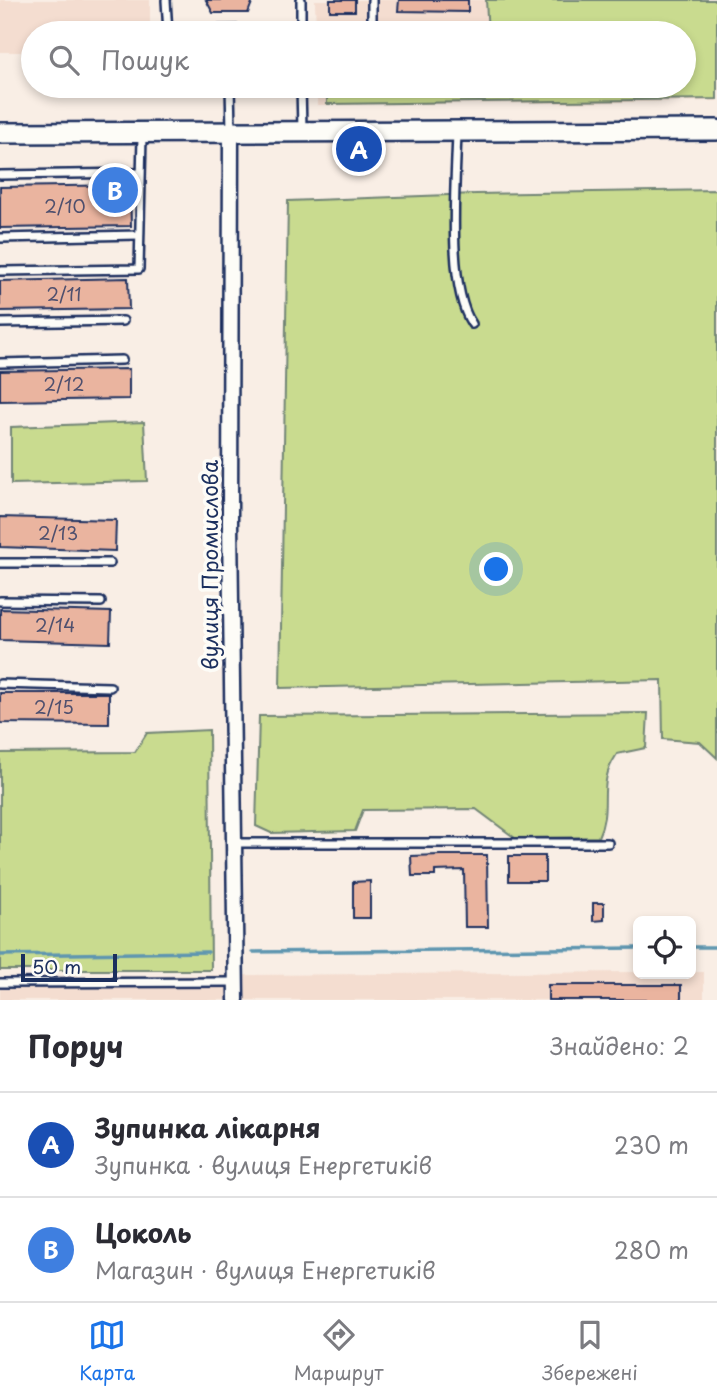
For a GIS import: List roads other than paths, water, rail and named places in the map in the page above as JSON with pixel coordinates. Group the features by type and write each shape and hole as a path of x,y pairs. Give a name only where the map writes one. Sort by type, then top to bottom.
{"main road":[{"path":"0,133 717,130"}],"street":[{"name":"вулиця Промислова","path":"231,130 230,523 236,1000"}],"lane":[{"path":"166,0 168,21"},
{"path":"301,0 301,21"},
{"path":"372,0 372,21"},
{"path":"230,98 231,130"},
{"path":"301,98 302,130"},
{"path":"457,130 459,295 464,313 472,324"},
{"path":"0,271 139,269 139,173 143,132"},
{"path":"0,175 139,173"},
{"path":"0,238 139,235"},
{"path":"0,323 123,321"},
{"path":"0,363 122,360"},
{"path":"0,564 110,563"},
{"path":"0,601 101,602"},
{"path":"0,684 110,687"},
{"path":"235,843 608,843"},
{"path":"0,983 236,982"}],"waterway":[{"path":"696,947 717,947"},
{"path":"253,952 633,948"},
{"path":"0,955 208,952"}],"place":[{"name":"Зупинка лікарня","path":"359,149"},
{"name":"Цоколь","path":"115,190"}]}
